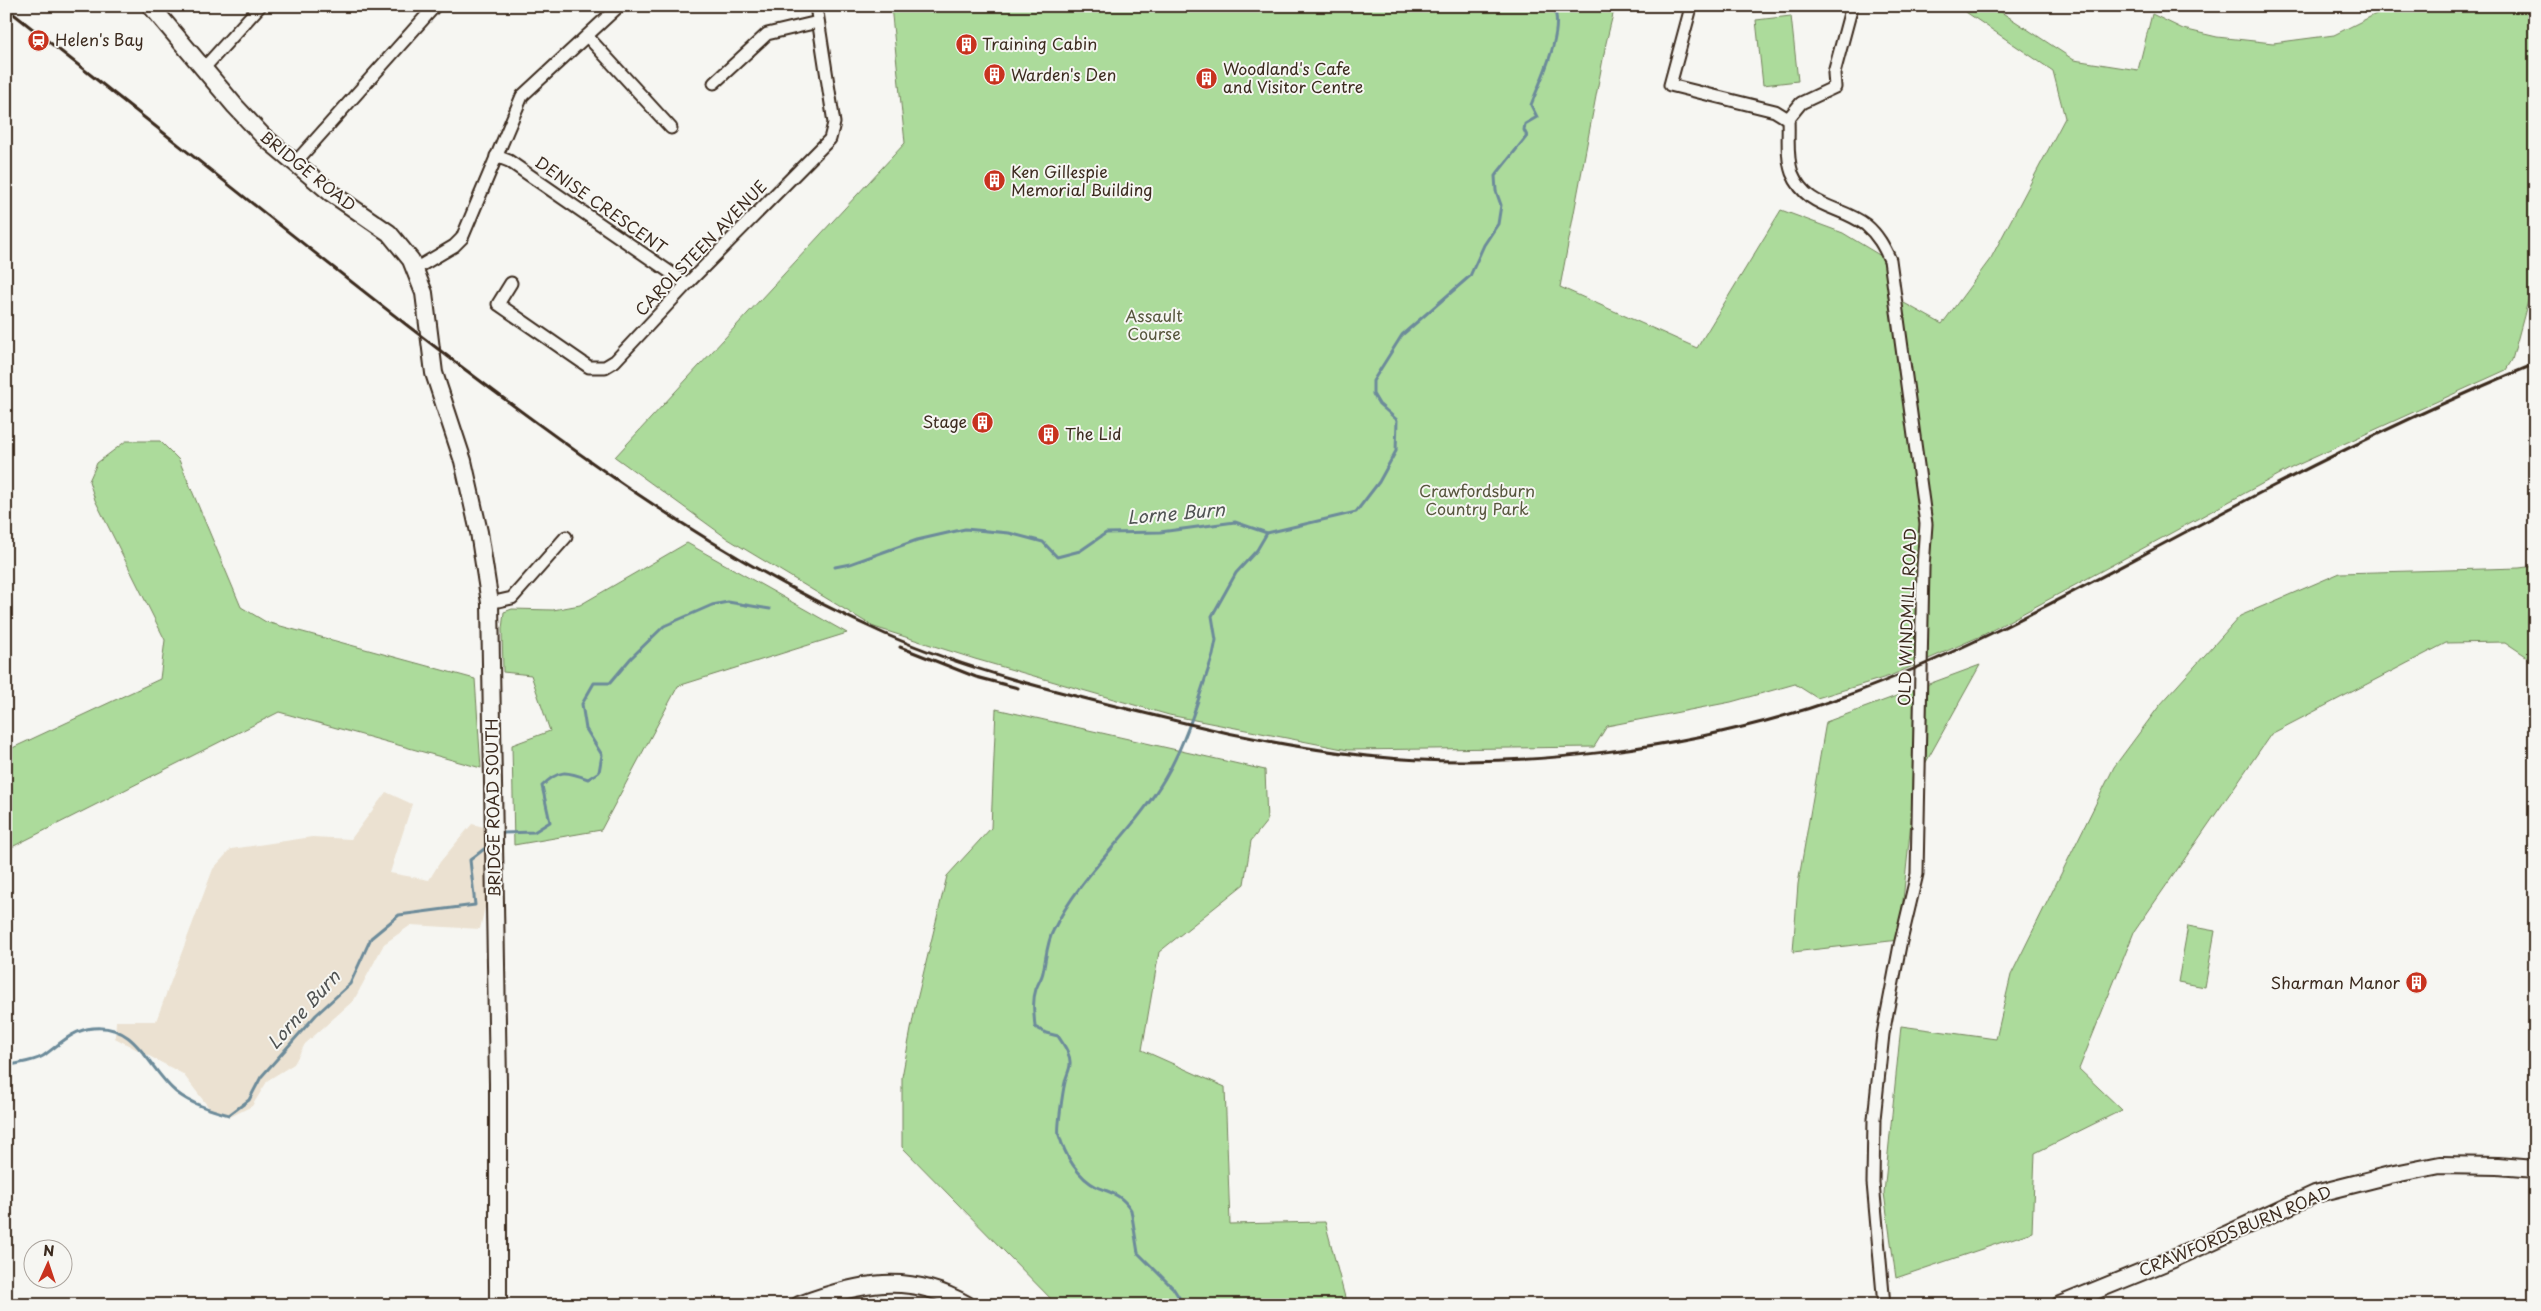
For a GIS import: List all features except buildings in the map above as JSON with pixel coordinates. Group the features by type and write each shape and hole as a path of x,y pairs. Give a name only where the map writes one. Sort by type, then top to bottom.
{"street":[{"name":"BRIDGE ROAD","path":"151,6 246,118 294,164 331,193 389,233 406,252 416,269 424,294 427,319"},
{"path":"204,68 260,6"},
{"path":"294,164 435,6"},
{"path":"416,269 454,246 462,238 522,96 619,6"},
{"name":"CAROLSTEEN AVENUE","path":"511,283 498,304 584,364 600,368 615,361 686,284 826,144 833,134 834,123 816,6"},
{"path":"1690,11 1670,85 1775,111 1788,119 1801,103 1835,87 1834,73 1852,6"},
{"path":"714,83 767,34 818,22"},
{"path":"587,36 671,128"},
{"name":"OLD WINDMILL ROAD","path":"1788,119 1789,160 1792,174 1805,193 1816,202 1866,225 1883,243 1890,260 1926,524 1923,576 1918,874 1900,945 1886,1019 1874,1119 1873,1183 1884,1305"},
{"name":"DENISE CRESCENT","path":"496,156 509,161 686,284"},
{"name":"BRIDGE ROAD SOUTH","path":"427,319 434,373 463,461 479,532 490,603 498,1084 498,1305"},
{"path":"490,603 512,598 566,537"},
{"name":"CRAWFORDSBURN ROAD","path":"2060,1305 2119,1279 2173,1259 2315,1194 2390,1174 2440,1166 2498,1166 2535,1169"},
{"path":"799,1305 830,1293 867,1284 894,1282 919,1286 954,1297 967,1305"}],"shaded area":[{"path":"386,792 412,804 390,873 429,880 440,862 472,824 484,827 487,898 480,929 411,925 384,944 354,1000 305,1044 294,1064 268,1080 252,1106 230,1117 210,1109 183,1074 115,1038 116,1021 156,1021 213,869 231,849 312,837 351,839"}],"green space":[{"name":"Crawfordsburn Country Park","path":"891,6 1615,6 1606,43 1560,287 1697,348 1781,210 1843,233 1881,256 1895,298 1942,324 1991,258 2065,118 2053,71 1957,6 1992,6 2074,60 2138,70 2152,14 2183,29 2217,37 2273,43 2334,35 2392,6 2535,6 2535,275 2512,360 2506,370 2293,467 1983,635 1890,676 1817,698 1795,684 1731,702 1607,726 1594,747 1348,750 1169,715 975,659 874,627 728,539 615,457 905,143"},
{"path":"1791,16 1798,81 1763,85 1756,20"},
{"path":"126,441 160,441 179,460 241,607 266,622 475,679 481,768 279,712 6,850 6,751 160,679 165,640 95,500 89,481 97,463"},
{"path":"687,543 847,633 678,686 601,830 514,845 512,745 550,731 531,675 503,672 502,629 504,612 512,609 553,610 580,605"},
{"path":"2535,566 2535,662 2505,642 2446,643 2271,734 2134,932 2079,1069 2122,1110 2035,1153 2032,1232 1896,1278 1884,1193 1901,1026 1996,1039 2011,975 2114,767 2160,705 2240,616 2340,573"},
{"path":"1980,665 1915,782 1899,940 1793,952 1798,884 1826,722"},
{"path":"996,709 1265,770 1267,821 1251,841 1244,884 1159,952 1142,1050 1225,1087 1230,1224 1325,1222 1347,1305 1057,1305 902,1147 902,1077 915,1008 947,876 991,828"},
{"path":"2188,926 2215,931 2205,987 2178,982"}],"waterway":[{"name":"Lorne Burn","path":"835,567 850,564 917,540 965,529 1009,533 1043,542 1057,557 1080,551 1106,533 1160,532 1235,522 1267,533 1356,512 1379,482 1396,451 1397,420 1379,404 1373,394 1373,381 1402,335 1470,276 1484,245 1498,224 1501,205 1496,191 1495,176 1527,136 1524,130 1525,124 1537,117 1531,105 1554,42 1556,16 1553,6"},
{"path":"1184,1305 1173,1288 1138,1253 1131,1210 1128,1205 1116,1195 1097,1187 1084,1178 1073,1165 1065,1150 1059,1135 1059,1125 1060,1110 1070,1060 1058,1036 1046,1033 1035,1027 1034,998 1051,935 1065,910 1092,872 1138,817 1173,764 1192,718 1213,655 1216,640 1212,616 1236,573 1257,550 1267,533"},
{"name":"Lorne Burn","path":"499,837 504,833 534,832 550,822 542,786 548,780 563,773 574,774 588,779 599,772 602,755 586,729 582,704 594,683 610,683 631,658 664,626 712,605 728,602 770,609"},
{"name":"Lorne Burn","path":"6,1066 39,1058 66,1039 85,1029 108,1028 121,1033 131,1040 176,1092 201,1106 229,1115 249,1100 261,1077 316,1015 350,984 371,938 399,915 475,905 470,860 488,846"}],"railway":[{"path":"6,8 358,287 521,411 638,494 759,570 822,604 885,634 921,649 995,674 1185,723 1321,750 1367,756 1425,760 1485,761 1546,758 1608,752 1669,742 1729,730 1787,715 1843,697 1939,658 2077,590 2253,496 2333,456 2413,417 2535,364"},
{"path":"900,647 976,677 1018,688"}],"place":[{"name":"Helen's Bay","path":"39,40"},
{"name":"Training Cabin","path":"966,44"},
{"name":"Warden's Den","path":"995,75"},
{"name":"Woodland's Cafe and Visitor Centre","path":"1207,78"},
{"name":"Ken Gillespie Memorial Building","path":"995,181"},
{"name":"Stage","path":"983,422"},
{"name":"The Lid","path":"1049,434"},
{"name":"Sharman Manor","path":"2416,983"}],"park label":[{"name":"Assault Course","path":"1154,325"}]}
